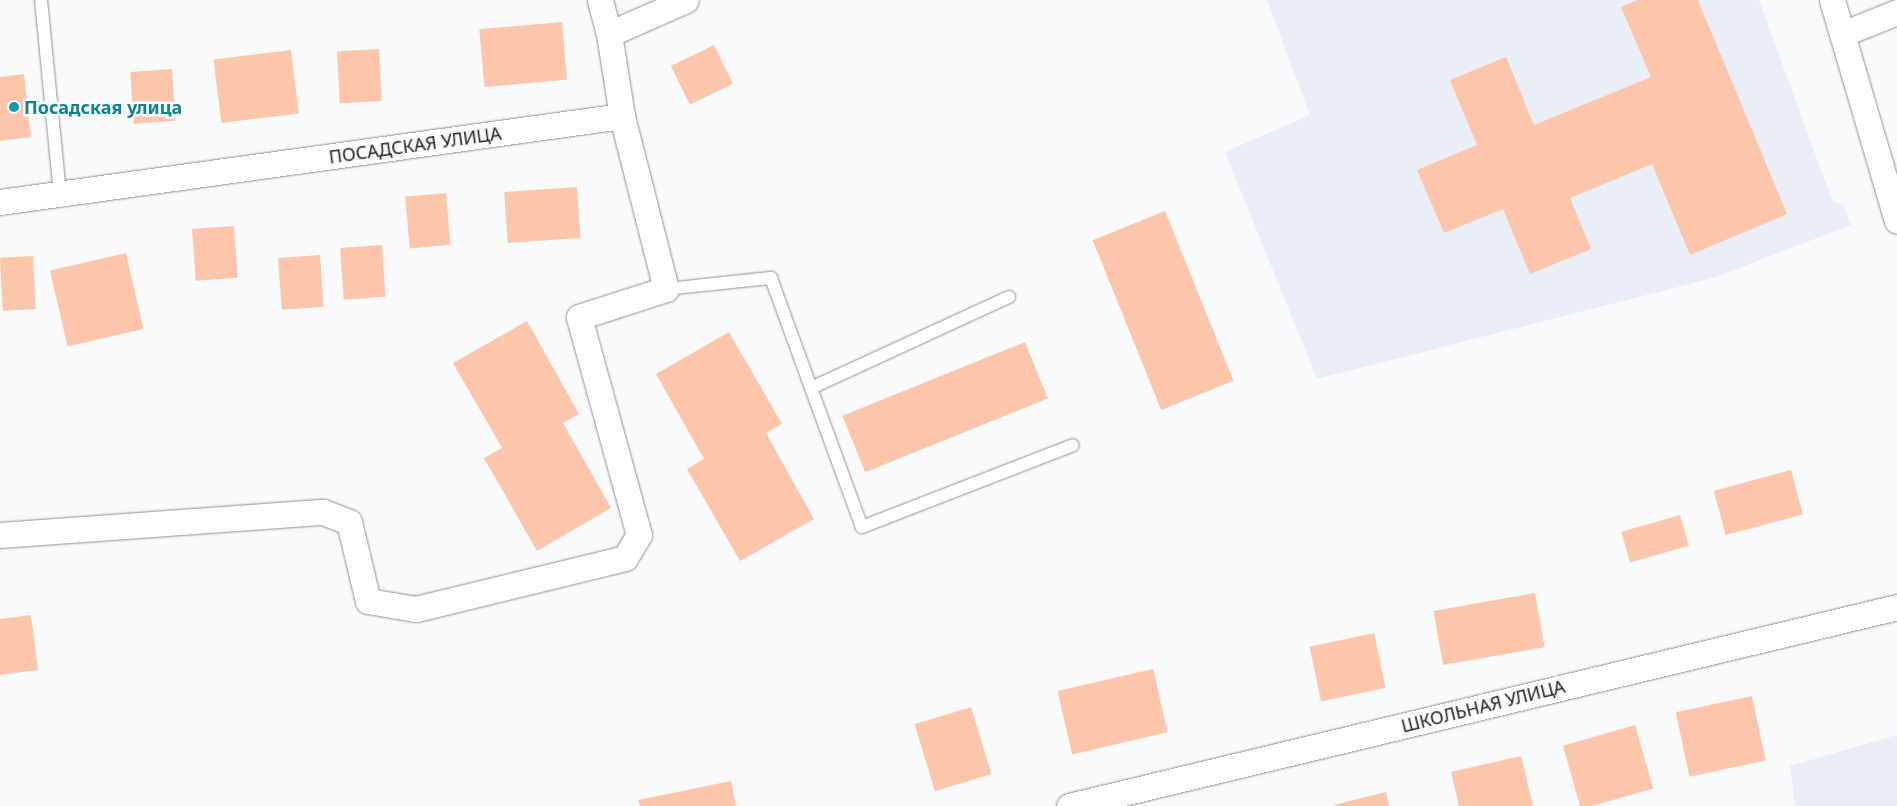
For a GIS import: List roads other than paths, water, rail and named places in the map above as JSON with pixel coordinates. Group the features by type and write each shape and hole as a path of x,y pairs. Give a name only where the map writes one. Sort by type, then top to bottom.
{"street":[{"path":"0,534 323,512 349,522 368,601 416,609 625,558 638,534 579,317 666,289 622,116 609,34 600,0"},
{"path":"609,34 686,0"},
{"path":"1832,0 1897,221"},
{"path":"1842,34 1897,12"},
{"name":"ПОСАДСКАЯ УЛИЦА","path":"0,202 622,116"},
{"name":"ШКОЛЬНАЯ УЛИЦА","path":"1069,806 1897,606"}],"lane":[{"path":"41,0 60,194"},
{"path":"666,289 770,278 862,527 1073,445"},
{"path":"811,388 1009,297"}],"place":[{"name":"Посадская улица","path":"14,107"}]}
